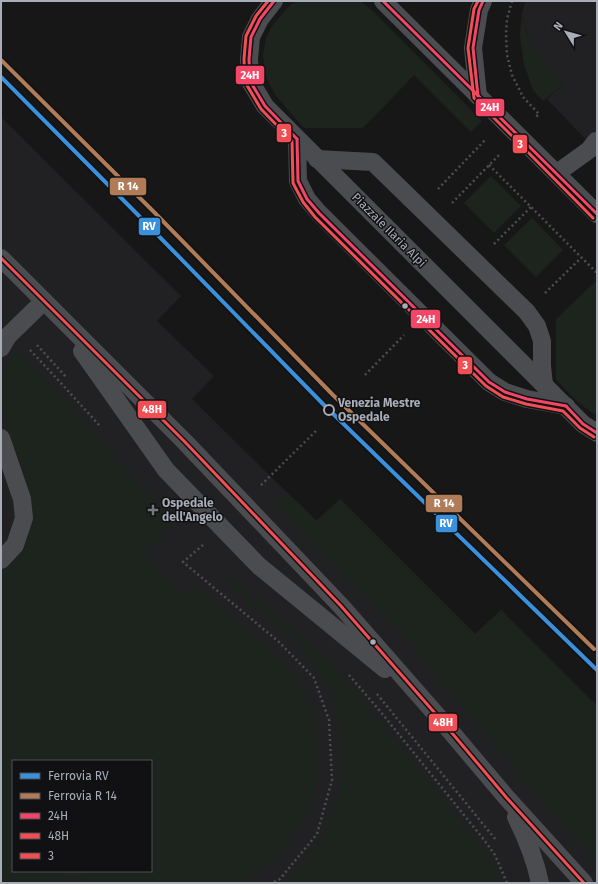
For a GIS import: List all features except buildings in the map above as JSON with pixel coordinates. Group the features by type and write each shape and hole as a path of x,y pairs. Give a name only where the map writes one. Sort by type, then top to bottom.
{"lane":[{"name":"Piazzale Ilaria Alpi","path":"274,1 260,19 251,37 249,59 250,81 265,106 544,385 584,424 597,433"},
{"path":"383,1 597,214"},
{"path":"478,96 473,48 479,10 483,1"},
{"path":"297,139 298,181 307,199 325,219 489,382 505,392 527,399 566,406"},
{"path":"557,174 589,150 596,142"},
{"path":"317,159 373,162 528,312 537,326 542,341 544,385"},
{"path":"1,258 174,431 341,606 506,797 584,883"},
{"path":"1,348 8,336 47,305"},
{"path":"47,305 166,470 259,566 428,705"},
{"path":"1,438 22,499 24,518 14,545 1,560"},
{"path":"506,797 526,836 536,864 540,883"}],"path":[{"path":"512,1 507,19 506,34 512,75 523,97 539,114"},
{"path":"438,189 486,139"},
{"path":"451,203 494,160"},
{"path":"489,165 597,273"},
{"path":"494,245 531,207"},
{"path":"544,293 581,258"},
{"path":"365,375 407,332"},
{"path":"257,490 316,432"},
{"path":"204,544 183,562 279,642 314,678 328,720 332,780 317,834 280,878 272,883"}],"shaded area":[{"path":"299,1 360,1 373,11 482,121 471,132 414,75 362,128 304,128 276,96 266,77 263,55 266,38 272,26 290,5"},
{"path":"526,1 597,1 597,151 547,99 564,84 542,59 529,38 522,12"},
{"path":"522,12 527,33 533,45 564,84 543,101 533,90 524,65 520,36"},
{"name":"Ospedale dell'Angelo","path":"1,117 181,296 157,321 214,376 192,399 316,521 340,499 475,634 501,610 597,706 597,883 1,883"},
{"path":"491,176 521,206 494,233 464,203"},
{"path":"532,218 563,250 536,277 504,245"},
{"path":"596,281 597,415 580,404 556,379 556,319"},
{"path":"21,352 175,523 144,555 184,596 195,585 271,650 293,674 308,703 318,736 318,768 314,796 303,822 279,856 241,883 106,883 75,878 59,879 39,883 1,883 1,573 10,566 26,545 32,519 30,491 1,407 1,378 7,364 15,355"},
{"path":"287,492 317,521 340,499 475,634 501,610 597,706 597,860 567,831 401,634 309,541 275,504"},
{"path":"217,566 288,624 334,666 477,839 496,869 500,883 284,883 306,860 327,828 336,804 340,786 342,752 340,729 332,699 314,664 294,641 213,569"}],"rail line":[{"name":"RV","path":"1,77 323,404 597,670"}],"transit line":[{"name":"3","path":"268,1 256,16 246,36 244,59 245,82 261,109 292,141 293,183 303,202 315,217 486,386 503,397 526,404 563,411 580,428 594,437"},
{"name":"24H","path":"274,1 260,19 251,37 249,59 250,81 265,106 297,139"},
{"name":"24H","path":"383,1 597,214"},
{"name":"3","path":"478,1 474,9 468,48 474,98 593,218"},
{"name":"24H","path":"478,96 473,48 479,10 483,1"},
{"path":"1,60 154,212 333,395 594,649"},
{"name":"24H","path":"297,139 298,181 307,199 319,213 489,382 505,392 527,399 566,406"},
{"name":"48H","path":"1,258 185,442 341,606 506,797 584,883"},
{"name":"24H","path":"566,406 583,424 597,433"}],"place":[{"name":"Venezia Mestre Ospedale","path":"329,410"},
{"name":"Ospedale dell'Angelo","path":"153,510"}]}
